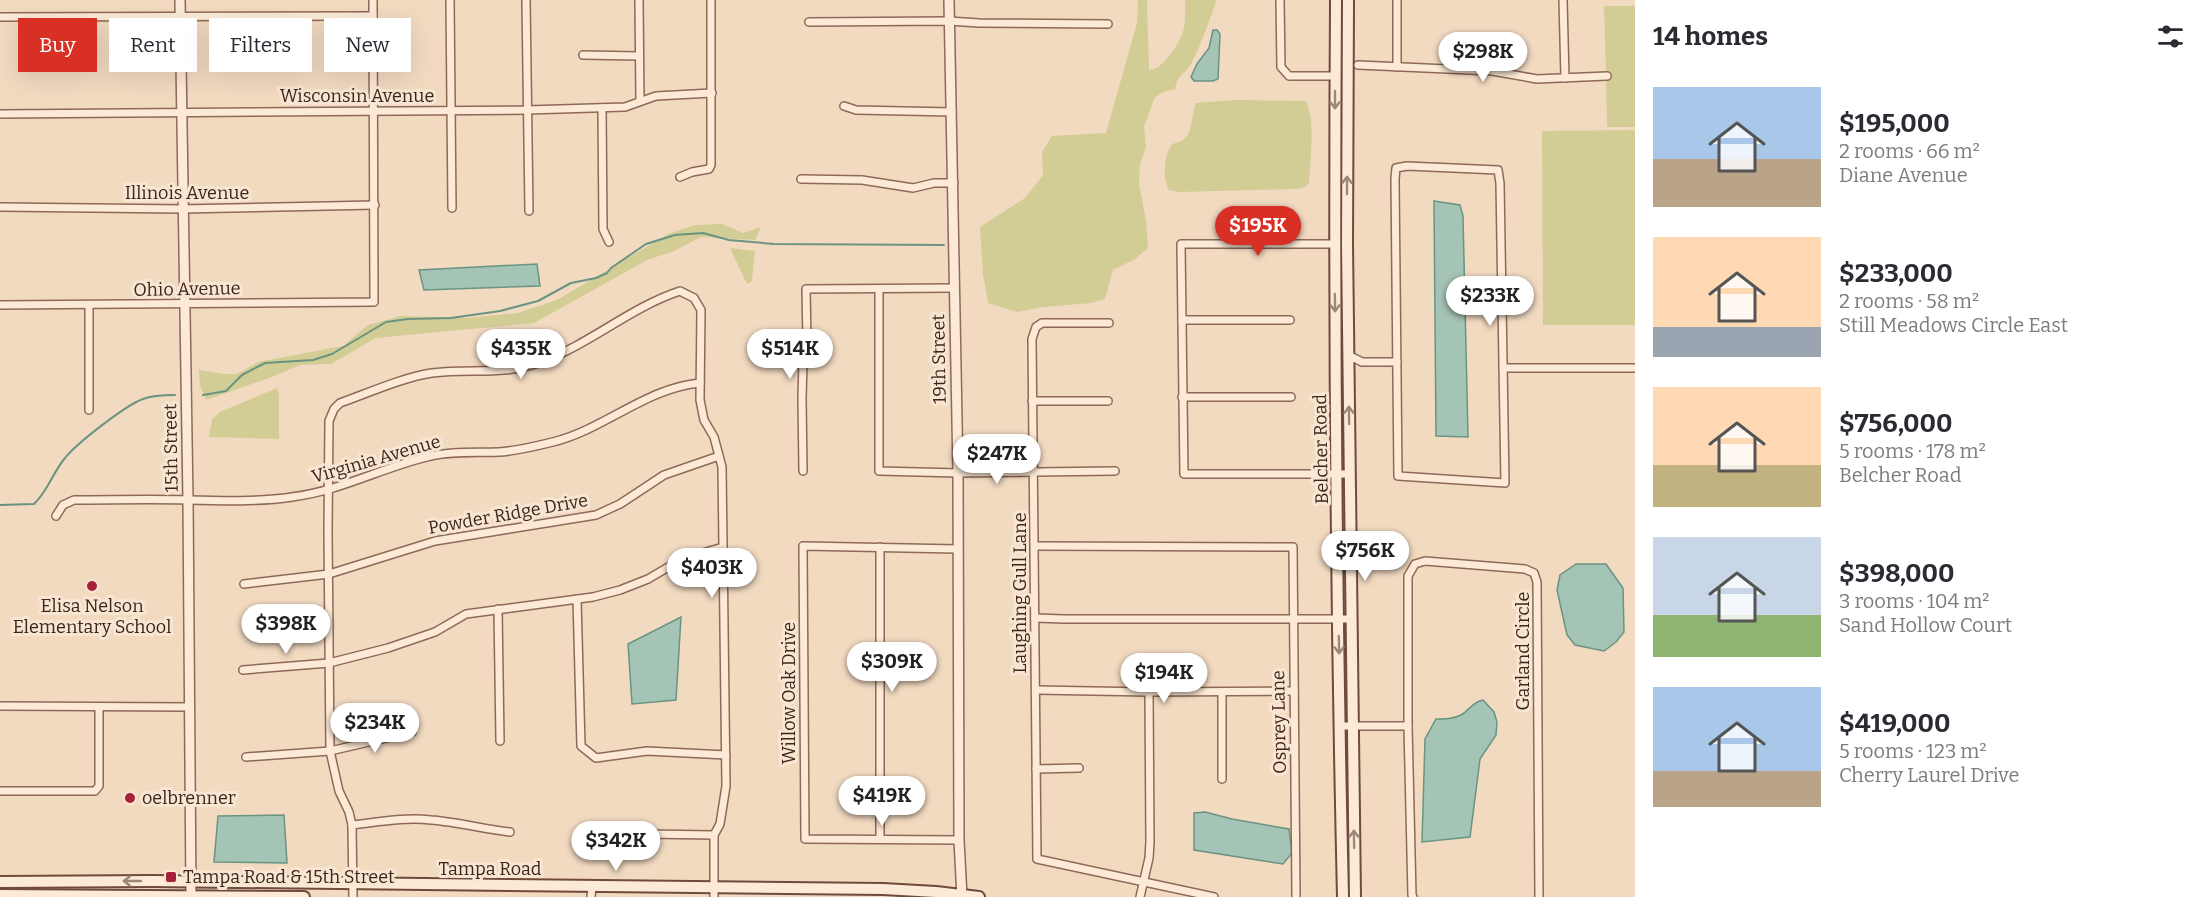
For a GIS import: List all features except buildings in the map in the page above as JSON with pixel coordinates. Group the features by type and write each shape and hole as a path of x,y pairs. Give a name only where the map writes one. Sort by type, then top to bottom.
{"main road":[{"name":"Belcher Road","path":"1335,0 1335,244 1343,897"},
{"name":"Belcher Road","path":"1348,0 1348,355 1355,897"},
{"name":"Tampa Road","path":"0,882 191,882 592,892 804,893 910,890 979,897"},
{"path":"0,895 304,897"}],"street":[{"name":"15th Street","path":"180,0 188,500 191,896"},
{"path":"373,0 375,205"},
{"path":"450,0 452,208"},
{"path":"526,0 529,211"},
{"path":"639,0 640,101"},
{"path":"680,177 709,169 711,165 711,0"},
{"name":"19th Street","path":"949,0 954,183 959,840 962,896"},
{"path":"1280,0 1281,68 1289,75 1335,76"},
{"path":"1397,0 1397,67"},
{"path":"1563,0 1564,78"},
{"path":"0,17 373,16"},
{"path":"809,22 949,21 1000,24 1107,24"},
{"path":"583,55 639,56"},
{"path":"1358,65 1492,70 1537,80 1607,76"},
{"name":"Wisconsin Avenue","path":"0,114 602,108 625,107 656,96 712,93"},
{"path":"844,105 856,110 952,112"},
{"path":"602,108 603,229 609,242"},
{"path":"1407,166 1498,170 1505,483 1398,476 1397,362 1396,168 1407,166"},
{"path":"801,179 869,181 913,188 934,183 954,183"},
{"name":"Illinois Avenue","path":"0,207 182,209 375,205"},
{"name":"Ohio Avenue","path":"0,305 374,302 375,205"},
{"path":"1335,244 1181,244 1184,474 1350,474"},
{"path":"803,471 802,389 803,361 807,341 806,289 954,288"},
{"path":"879,289 879,471 958,473 1115,471"},
{"path":"353,897 352,825 349,812 339,791 330,751 328,490 331,414 340,403 430,374 499,372 541,362 566,351 660,298 680,291 694,298 701,310 700,383 704,420 714,437 722,467 726,786 720,824 714,835 714,892"},
{"path":"89,305 89,410"},
{"path":"1182,320 1290,320"},
{"name":"Laughing Gull Lane","path":"1109,323 1042,323 1036,327 1032,339 1037,859 1144,882"},
{"path":"1348,355 1362,362 1397,362"},
{"path":"1503,368 1635,368"},
{"name":"Virginia Avenue","path":"56,516 63,505 74,500 259,500 328,490 429,456 502,452 556,441 595,425 664,390 684,384 700,383"},
{"path":"1182,397 1291,398"},
{"path":"1032,400 1108,400"},
{"name":"Powder Ridge Drive","path":"244,584 329,574 435,541 596,515 620,504 664,475 719,456"},
{"name":"Willow Oak Drive","path":"957,549 803,546 805,839 959,840"},
{"name":"Osprey Lane","path":"1035,546 1293,547 1296,897"},
{"path":"243,670 329,663 388,648 435,632 466,614 593,597 620,590 653,576 682,559 723,547"},
{"path":"880,547 880,839"},
{"name":"Garland Circle","path":"1413,897 1408,726 1408,576 1415,564 1425,561 1525,569 1534,573 1538,588 1539,897"},
{"path":"577,599 581,746 596,758 647,751 726,755"},
{"path":"498,609 500,741"},
{"path":"1035,618 1351,619"},
{"path":"1036,690 1294,691"},
{"path":"1140,897 1149,858 1150,842 1149,692"},
{"path":"1222,692 1222,779"},
{"path":"0,706 189,707"},
{"path":"0,791 95,791 99,786 99,707"},
{"path":"1340,726 1408,726"},
{"path":"246,758 330,751 412,732"},
{"path":"1036,769 1079,768"},
{"path":"352,825 413,819 510,832"},
{"path":"644,834 714,835"},
{"path":"1144,882 1214,897"}],"shaded area":[{"path":"1138,0 1147,0 1149,70 1162,64 1178,43 1185,24 1185,0 1217,0 1190,66 1178,79 1175,89 1155,97 1144,126 1146,147 1140,164 1139,184 1148,248 1135,259 1113,270 1105,299 1091,303 1043,307 1017,312 988,303 983,274 980,227 1025,198 1043,175 1042,152 1052,136 1106,133 1137,23"},
{"path":"1604,6 1635,6 1635,127 1607,127 1606,80 1610,79 1610,72 1606,72"},
{"path":"1213,30 1217,30 1220,34 1218,79 1194,81 1191,77 1209,48"},
{"path":"1234,100 1306,101 1312,131 1309,183 1303,188 1294,189 1180,192 1169,190 1165,173 1167,154 1172,144 1180,142 1188,134 1196,103"},
{"path":"1635,130 1635,325 1543,325 1542,131"},
{"path":"1434,201 1460,205 1463,216 1468,437 1436,436"},
{"path":"722,224 743,233 761,227 755,240 701,237 674,251 647,260 534,323 376,338 331,364 300,365 206,400 200,385 199,370 237,374 258,362 343,346 368,325 401,316 467,318 518,313 557,300 668,234 695,225"},
{"path":"730,248 755,251 752,281 747,284"},
{"path":"537,264 540,286 424,290 419,270"},
{"path":"277,388 279,439 209,437 212,419 220,412"},
{"path":"1576,564 1606,564 1623,588 1624,632 1604,651 1575,645 1567,635 1557,590 1560,575"},
{"path":"681,617 676,700 632,704 628,644"},
{"path":"1483,700 1494,712 1497,722 1496,735 1480,759 1470,837 1422,842 1425,739 1436,719 1458,716 1476,702"},
{"path":"1205,812 1289,829 1292,853 1283,864 1194,850 1194,813"},
{"path":"284,815 287,863 214,862 218,816"}],"waterway":[{"path":"203,395 226,391 242,375 265,363 313,360 332,354 386,322 451,318 500,311 538,301 571,283 596,278 607,273 646,244 675,235 703,233 729,240 774,244 944,245"},
{"path":"0,505 34,504 65,458 102,425 143,399 175,395"}],"place":[{"name":"Elisa Nelson Elementary School","path":"92,586"},
{"name":"oelbrenner","path":"130,798"},
{"name":"Tampa Road & 15th Street","path":"171,877"}]}
